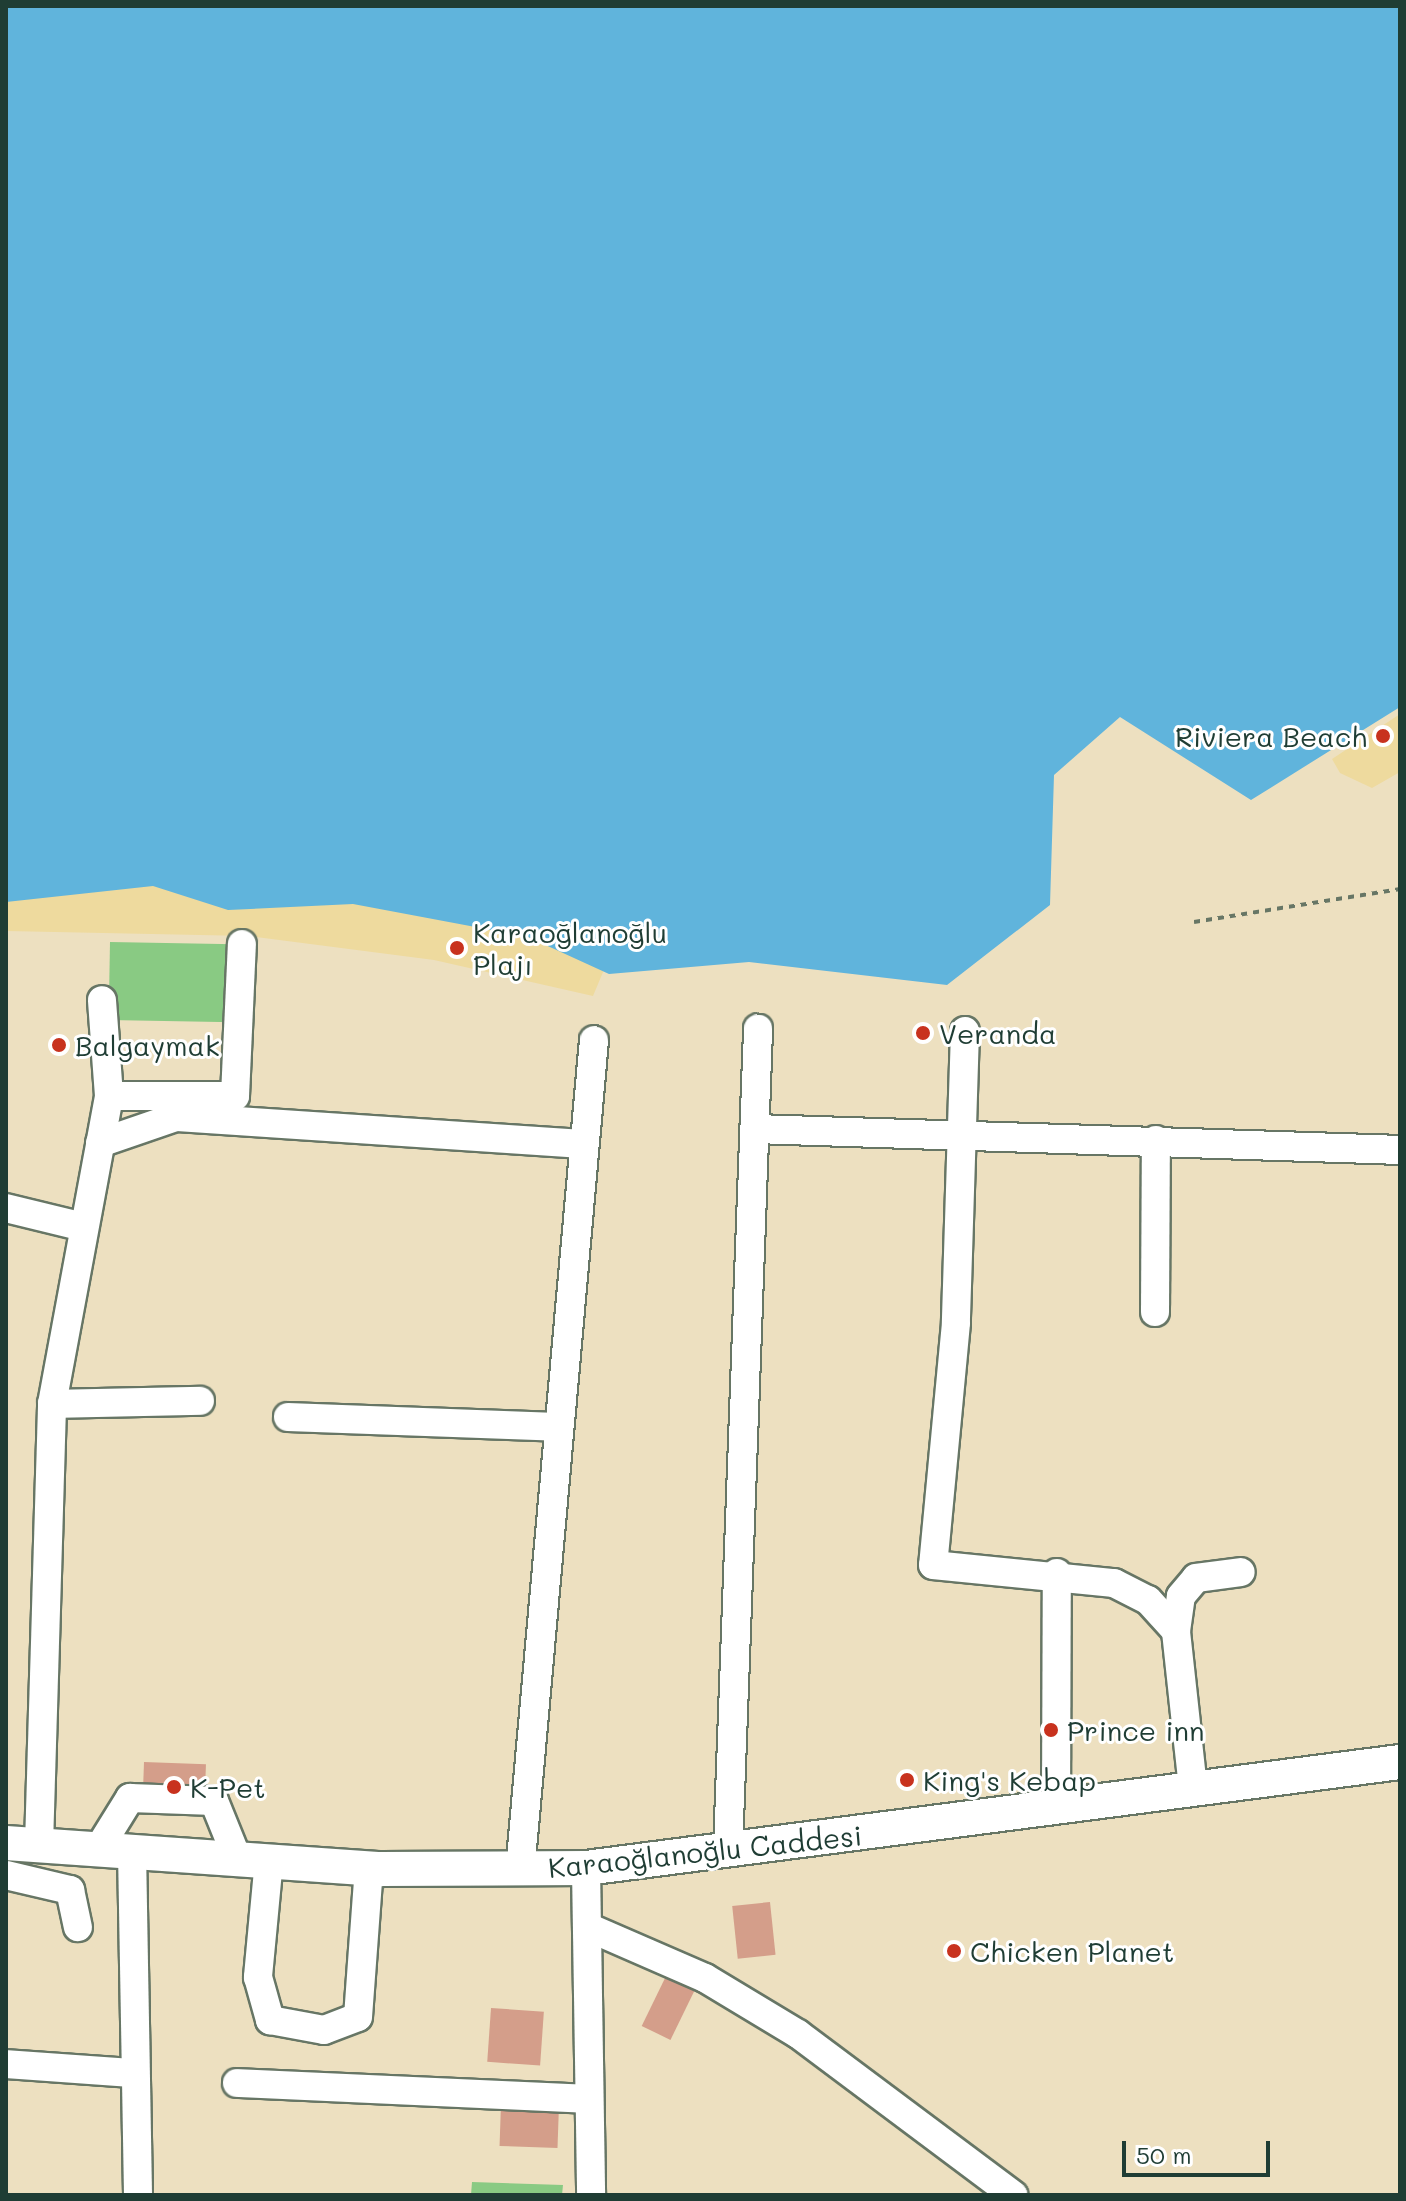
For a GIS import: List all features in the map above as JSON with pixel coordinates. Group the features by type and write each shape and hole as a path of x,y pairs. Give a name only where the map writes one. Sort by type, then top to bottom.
{"main road":[{"name":"Karaoğlanoğlu Caddesi","path":"23,1844 369,1868 520,1871 586,1868 1400,1762"}],"street":[{"path":"109,1096 235,1096 242,944"},
{"path":"23,1844 52,1404 80,1226 109,1096 102,1000"},
{"path":"728,1849 758,1029"},
{"path":"965,1031 965,1134 933,1565 1057,1573 1137,1592 1176,1631"},
{"path":"520,1871 557,1427 570,1354 580,1144 594,1040"},
{"path":"100,1143 176,1117 580,1144"},
{"path":"755,1129 1400,1150"},
{"path":"1155,1312 1156,1140"},
{"path":"6,1208 80,1226"},
{"path":"52,1404 200,1401"},
{"path":"288,1417 557,1427"},
{"path":"1193,1788 1176,1631 1191,1581 1241,1572"},
{"path":"1056,1807 1057,1573"},
{"path":"138,2195 116,1849 130,1798 214,1801 253,1859 258,1977 270,2020 324,2030 358,2017 369,1868"},
{"path":"586,1868 590,1928 588,2099 591,2195"},
{"path":"6,1875 70,1890 78,1927"},
{"path":"590,1928 705,1978 798,2034 1013,2195"},
{"path":"6,2064 132,2073"},
{"path":"237,2083 588,2099"}],"path":[{"path":"1194,922 1400,889"}],"green space":[{"path":"110,942 235,944 234,1022 109,1020"},
{"path":"472,2182 563,2185 562,2195 471,2195"}],"sand":[{"name":"Riviera Beach","path":"1400,714 1400,772 1372,788 1340,773 1332,759"},
{"name":"Karaoğlanoğlu Plajı","path":"154,879 389,900 529,927 606,965 593,996 434,960 248,936 6,931 6,895"}],"water":[{"path":"6,6 1400,6 1400,707 1251,800 1120,717 1054,775 1050,905 947,985 749,962 609,974 528,937 353,904 228,910 153,886 6,902"}],"building":[{"name":"K-Pet","path":"144,1762 206,1764 204,1811 142,1809"},
{"path":"770,1902 776,1955 738,1959 732,1906"},
{"path":"668,1972 697,1986 670,2040 642,2026"},
{"path":"491,2008 544,2012 540,2066 487,2062"},
{"path":"501,2104 559,2106 557,2148 500,2146"}],"place":[{"name":"Riviera Beach","path":"1383,736"},
{"name":"Karaoğlanoğlu Plajı","path":"457,948"},
{"name":"Veranda","path":"923,1033"},
{"name":"Balgaymak","path":"59,1045"},
{"name":"Prince inn","path":"1051,1730"},
{"name":"King's Kebap","path":"907,1780"},
{"name":"K-Pet","path":"174,1787"},
{"name":"Chicken Planet","path":"954,1951"}]}
